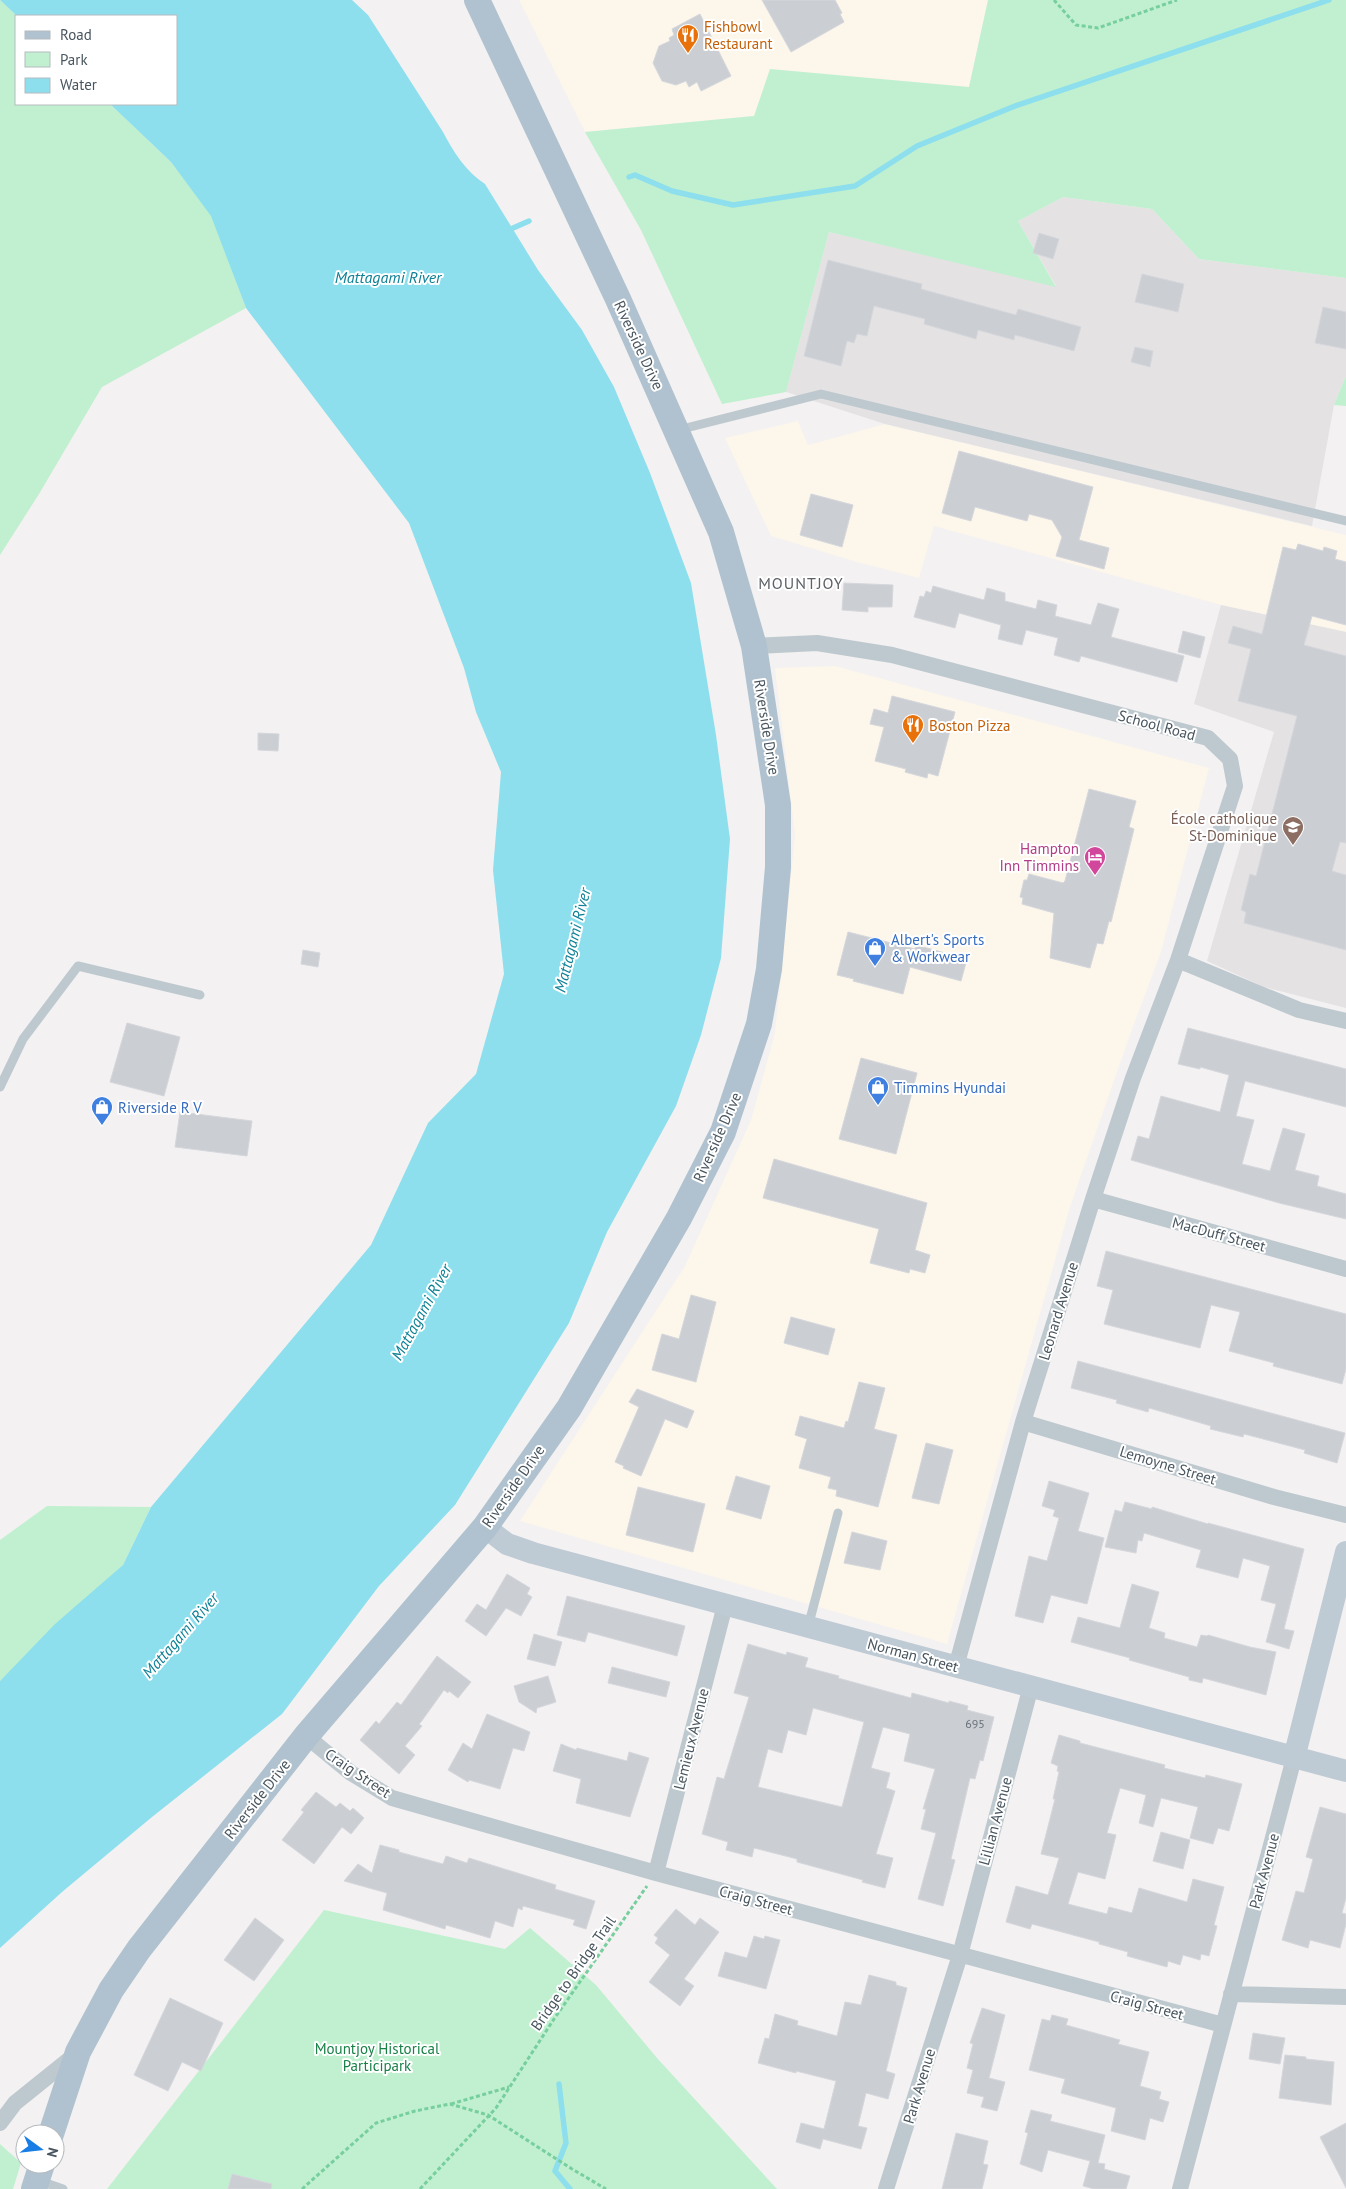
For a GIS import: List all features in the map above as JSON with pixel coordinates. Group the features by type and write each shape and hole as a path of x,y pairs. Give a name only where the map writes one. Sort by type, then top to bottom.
{"main road":[{"name":"Riverside Drive","path":"54,2124 78,2052 111,1990 139,1949 306,1736 485,1527 569,1408 679,1218 722,1132 759,1024 769,969 778,867 778,805 754,646 721,532 677,430 477,0"}],"street":[{"name":"School Road","path":"754,646 817,643 892,655 1208,738 1230,759 1234,786 1178,960"},
{"path":"1178,960 1299,1010 1346,1021"},
{"name":"Leonard Avenue","path":"956,1667 1023,1422 1093,1199 1133,1078 1178,960"},
{"name":"MacDuff Street","path":"1093,1199 1346,1269"},
{"name":"Lemoyne Street","path":"1023,1422 1346,1515"},
{"name":"Norman Street","path":"485,1527 514,1547 1346,1771"},
{"name":"Park Avenue","path":"1180,2189 1294,1758 1346,1552"},
{"name":"Lemieux Avenue","path":"656,1873 725,1605"},
{"name":"Lillian Avenue","path":"960,1955 1031,1686"},
{"name":"Craig Street","path":"306,1736 351,1773 392,1798 656,1873 1223,2025"},
{"name":"Park Avenue","path":"886,2189 960,1955"},
{"path":"1231,1994 1346,1997"},
{"path":"0,2123 15,2103 78,2052"}],"lane":[{"path":"677,430 821,394 1346,522"},
{"path":"0,1087 23,1038 78,966 200,995"},
{"path":"808,1627 838,1513"},
{"path":"38,2178 63,2189"}],"path":[{"path":"1054,0 1076,25 1098,28 1177,0"},
{"name":"Bridge to Bridge Trail","path":"420,2189 496,2108 554,2019 656,1873"},
{"path":"302,2189 376,2122 510,2087"},
{"path":"450,2104 488,2115 569,2168 606,2189"}],"shaded area":[{"path":"519,0 988,0 969,87 754,116 585,132"},
{"path":"1063,197 1152,209 1199,259 1346,278 1346,376 1334,405 1312,526 885,424 786,392 829,232 1056,286 1018,221"},
{"path":"798,421 808,445 885,424 1346,535 1346,632 1221,605 934,526 919,578 857,562 771,536 725,438"},
{"name":"École catholique St-Dominique","path":"1221,605 1346,632 1346,1008 1264,987 1207,961 1274,732 1194,704"},
{"path":"835,666 1209,768 1161,952 1070,1207 947,1644 520,1521 685,1266 751,1120 775,1033 795,835 775,668"}],"green space":[{"path":"0,0 16,15 15,105 111,105 171,162 212,216 246,308 102,387 39,494 0,555"},
{"path":"988,0 1346,0 1346,278 1199,259 1152,209 1063,197 1018,221 1056,287 829,232 786,392 722,404 641,230 585,132 754,116 770,69 969,87"},
{"path":"1346,376 1346,406 1334,405"},
{"path":"47,1506 151,1507 123,1565 0,1681 0,1540"},
{"name":"Mountjoy Historical Participark","path":"324,1910 505,1949 530,1928 596,1985 657,2058 777,2189 107,2189"},
{"path":"0,2144 15,2158 15,2174 18,2174 13,2189 0,2189"}],"water":[{"name":"Mattagami River","path":"0,0 352,0 368,15 456,154 466,167 485,184 538,270 582,330 614,387 650,473 691,583 716,735 730,839 721,958 701,1035 676,1106 607,1232 569,1323 455,1505 379,1586 282,1714 152,1817 62,1892 0,1948 0,1681 55,1624 123,1565 151,1507 371,1245 428,1123 476,1074 504,974 493,870 501,772 476,712 464,668 409,523 246,308 211,216 171,162 111,105 178,105 178,15 16,15"}],"building":[{"path":"762,0 835,0 842,13 840,14 844,22 791,52"},
{"name":"Fishbowl Restaurant","path":"700,14 731,76 701,91 697,82 689,87 686,81 676,85 662,81 653,63 659,46 670,41 669,38 674,35 672,29"},
{"path":"1039,233 1059,239 1053,259 1033,253"},
{"path":"828,260 922,284 921,289 1016,315 1018,309 1081,327 1074,351 1015,335 1014,340 978,330 976,339 924,324 925,319 874,306 867,336 857,334 854,343 847,341 841,366 804,356"},
{"path":"1142,274 1184,284 1178,312 1135,302"},
{"path":"1323,307 1346,312 1346,349 1315,343"},
{"path":"1135,347 1153,351 1150,367 1131,362"},
{"path":"959,451 1093,487 1079,540 1109,548 1104,569 1056,556 1062,537 1052,520 1029,514 1027,521 975,507 971,521 942,513"},
{"path":"811,494 853,505 842,547 800,535"},
{"path":"1298,544 1323,551 1324,547 1337,551 1335,559 1346,562 1346,625 1312,616 1304,645 1346,656 1346,843 1340,842 1332,871 1346,875 1346,950 1244,923 1246,912 1241,910 1250,874 1256,876 1297,716 1238,701 1251,649 1228,643 1233,626 1262,634 1283,547 1296,550"},
{"path":"844,583 893,585 892,607 868,607 868,612 842,610"},
{"path":"933,586 984,600 987,588 1005,593 1005,601 1036,609 1038,600 1057,605 1055,616 1091,625 1098,603 1119,609 1111,637 1184,656 1177,682 1081,656 1079,662 1054,655 1058,638 1026,630 1022,645 998,639 1001,625 959,613 955,628 914,617 920,596 924,597 926,591 931,593"},
{"path":"1183,631 1205,637 1200,658 1178,652"},
{"name":"Boston Pizza","path":"892,696 955,712 938,776 928,773 927,778 905,772 906,769 875,761 884,727 870,724 874,709 888,713"},
{"path":"258,733 279,734 278,751 258,750"},
{"name":"Hampton Inn Timmins","path":"1089,789 1136,801 1129,827 1134,829 1111,922 1109,921 1103,944 1097,943 1090,968 1050,958 1054,913 1022,904 1023,898 1020,897 1024,880 1027,880 1029,874 1063,883 1065,881"},
{"path":"848,932 915,949 916,945 967,959 961,981 910,967 903,994 837,975"},
{"path":"303,950 320,953 318,967 301,964"},
{"path":"127,1023 180,1037 164,1096 110,1082"},
{"path":"1188,1028 1346,1069 1346,1107 1245,1081 1236,1116 1254,1120 1242,1164 1270,1171 1283,1128 1305,1134 1295,1170 1319,1176 1317,1186 1346,1194 1346,1219 1279,1203 1131,1160 1138,1136 1149,1139 1161,1096 1220,1112 1229,1075 1200,1067 1200,1069 1178,1064"},
{"name":"Timmins Hyundai","path":"861,1058 917,1073 896,1154 839,1139"},
{"path":"180,1112 252,1121 247,1156 175,1147"},
{"path":"774,1159 927,1203 915,1250 930,1255 925,1273 910,1269 909,1273 870,1263 879,1229 763,1198"},
{"path":"1106,1251 1346,1314 1346,1369 1342,1384 1273,1366 1274,1363 1229,1351 1240,1312 1211,1305 1200,1348 1104,1324 1113,1290 1097,1286"},
{"path":"691,1295 716,1302 696,1382 652,1370 662,1334 679,1339"},
{"path":"791,1317 835,1329 828,1355 784,1343"},
{"path":"1078,1361 1345,1433 1337,1463 1304,1453 1305,1450 1244,1434 1243,1437 1210,1429 1211,1426 1149,1408 1148,1412 1116,1403 1117,1400 1071,1388"},
{"path":"859,1382 885,1388 874,1429 897,1435 878,1507 836,1496 837,1490 828,1488 831,1477 799,1468 807,1439 795,1435 800,1416 844,1428 846,1421 848,1422"},
{"path":"637,1389 694,1411 687,1428 665,1419 641,1476 615,1462 639,1407 629,1402"},
{"path":"926,1443 953,1450 939,1504 912,1498"},
{"path":"736,1476 770,1486 761,1519 726,1509"},
{"path":"1049,1481 1089,1493 1078,1531 1104,1538 1087,1604 1051,1595 1043,1623 1015,1616 1029,1556 1047,1561 1059,1518 1053,1516 1055,1510 1042,1506"},
{"path":"638,1487 705,1504 693,1552 626,1535"},
{"path":"1125,1502 1152,1509 1152,1507 1304,1549 1284,1629 1294,1631 1289,1649 1266,1642 1276,1604 1261,1600 1270,1566 1243,1558 1238,1578 1196,1567 1201,1550 1144,1533 1142,1541 1138,1540 1136,1553 1105,1547 1115,1510 1122,1512"},
{"path":"852,1532 887,1541 880,1570 844,1563"},
{"path":"507,1574 530,1588 527,1594 532,1597 521,1616 506,1608 486,1636 465,1621 477,1604 486,1610"},
{"path":"1132,1584 1159,1592 1149,1628 1165,1633 1164,1638 1197,1647 1201,1635 1208,1635 1276,1652 1266,1695 1203,1678 1202,1683 1189,1680 1189,1677 1129,1660 1130,1658 1071,1642 1078,1617 1120,1628"},
{"path":"567,1596 685,1626 677,1656 588,1632 585,1642 557,1635"},
{"path":"534,1634 562,1642 555,1666 527,1659"},
{"path":"748,1644 786,1655 787,1652 808,1658 805,1667 839,1676 838,1678 911,1698 912,1693 949,1703 949,1701 968,1706 967,1710 994,1717 983,1761 980,1760 975,1779 970,1778 951,1859 955,1860 943,1906 918,1899 936,1833 921,1829 926,1809 923,1809 935,1769 904,1761 910,1734 883,1727 871,1768 890,1773 886,1788 895,1791 876,1854 893,1858 885,1888 797,1862 797,1859 754,1848 752,1857 726,1850 728,1842 702,1834 717,1777 724,1779 749,1697 734,1693","holes":["813,1708 864,1722 842,1807 758,1787 768,1749 782,1753 788,1730 806,1735"]},
{"path":"437,1656 471,1682 458,1698 449,1691 448,1693 444,1690 419,1724 422,1726 405,1746 415,1755 399,1774 360,1740 376,1721 379,1724 397,1702 401,1705"},
{"path":"612,1667 670,1682 666,1697 608,1683"},
{"path":"548,1676 556,1702 537,1708 536,1713 519,1702 514,1686"},
{"path":"487,1714 530,1732 524,1751 513,1748 500,1789 469,1780 468,1782 448,1770 463,1743 472,1749"},
{"path":"1059,1735 1080,1741 1080,1743 1165,1765 1164,1768 1205,1778 1206,1775 1242,1784 1229,1831 1218,1828 1213,1844 1190,1838 1198,1807 1161,1798 1153,1827 1139,1823 1146,1795 1120,1788 1107,1833 1116,1835 1105,1879 1078,1872 1068,1904 1107,1914 1109,1907 1132,1913 1139,1888 1187,1902 1193,1879 1224,1887 1214,1925 1217,1926 1209,1956 1201,1954 1200,1960 1183,1955 1180,1965 1168,1961 1167,1967 1127,1956 1128,1952 1099,1944 1099,1942 1032,1924 1030,1929 1006,1922 1016,1886 1048,1895 1059,1858 1041,1854 1055,1799 1053,1799 1059,1772 1057,1771 1058,1766 1051,1763"},
{"path":"561,1744 576,1750 577,1748 627,1761 629,1752 649,1758 630,1817 576,1803 581,1779 553,1771"},
{"path":"316,1792 336,1807 340,1803 350,1811 353,1808 364,1818 351,1834 342,1827 314,1864 282,1840 304,1812 301,1810"},
{"path":"1320,1807 1346,1814 1346,1898 1342,1913 1346,1914 1346,1924 1340,1948 1310,1940 1308,1948 1282,1940 1296,1891 1304,1893 1313,1859 1306,1857"},
{"path":"1161,1832 1190,1840 1183,1869 1153,1861"},
{"path":"380,1845 443,1864 446,1856 467,1863 469,1858 556,1885 555,1889 595,1901 586,1929 573,1925 575,1920 523,1906 522,1910 518,1908 513,1927 495,1921 490,1938 446,1925 445,1929 383,1910 387,1893 344,1881 358,1864 372,1873"},
{"path":"676,1909 695,1925 700,1918 719,1932 684,1979 694,1986 680,2006 649,1982 670,1955 655,1943 658,1938 654,1935"},
{"path":"255,1918 284,1940 254,1981 224,1960"},
{"path":"754,1936 764,1939 765,1936 780,1940 766,1989 718,1976 725,1952 747,1958"},
{"path":"869,1975 896,1982 896,1985 907,1988 886,2071 895,2074 888,2099 866,2093 858,2126 867,2128 861,2149 823,2139 820,2149 796,2142 801,2123 824,2129 836,2081 758,2063 765,2038 769,2039 775,2014 798,2021 797,2025 837,2036 845,2002 861,2005"},
{"path":"170,1998 223,2023 201,2071 182,2062 168,2091 134,2075"},
{"path":"982,2008 1005,2015 989,2078 1005,2082 997,2111 981,2107 984,2097 967,2093 973,2070 967,2068 973,2044 970,2043"},
{"path":"1052,2015 1068,2019 1066,2025 1120,2040 1118,2044 1149,2052 1140,2086 1161,2092 1159,2099 1169,2102 1163,2122 1150,2118 1145,2140 1111,2131 1116,2108 1061,2093 1065,2079 1029,2070 1042,2019 1050,2021"},
{"path":"1253,2033 1285,2038 1280,2064 1249,2059"},
{"path":"1285,2055 1334,2062 1331,2105 1279,2098"},
{"path":"1031,2110 1052,2115 1050,2121 1105,2135 1098,2163 1105,2164 1104,2169 1130,2176 1126,2189 1094,2189 1083,2186 1090,2161 1048,2150 1042,2172 1020,2164 1028,2133 1025,2132"},
{"path":"1346,2123 1346,2188 1320,2137"},
{"path":"956,2133 988,2141 983,2164 988,2165 982,2189 942,2189"},
{"path":"232,2174 272,2184 271,2189 228,2189"}],"waterway":[{"path":"629,177 635,175 672,191 733,205 855,186 917,146 1015,106 1329,0"},
{"path":"506,231 529,221"},
{"path":"559,2084 566,2143 555,2171 570,2189"}],"place":[{"name":"Fishbowl Restaurant","path":"688,54"},
{"name":"Boston Pizza","path":"913,744"},
{"name":"École catholique St-Dominique","path":"1293,846"},
{"name":"Hampton Inn Timmins","path":"1095,876"},
{"name":"Albert's Sports & Workwear","path":"875,967"},
{"name":"Timmins Hyundai","path":"878,1106"},
{"name":"Riverside R V","path":"102,1126"}],"district":[{"name":"MOUNTJOY","path":"801,583"}]}
